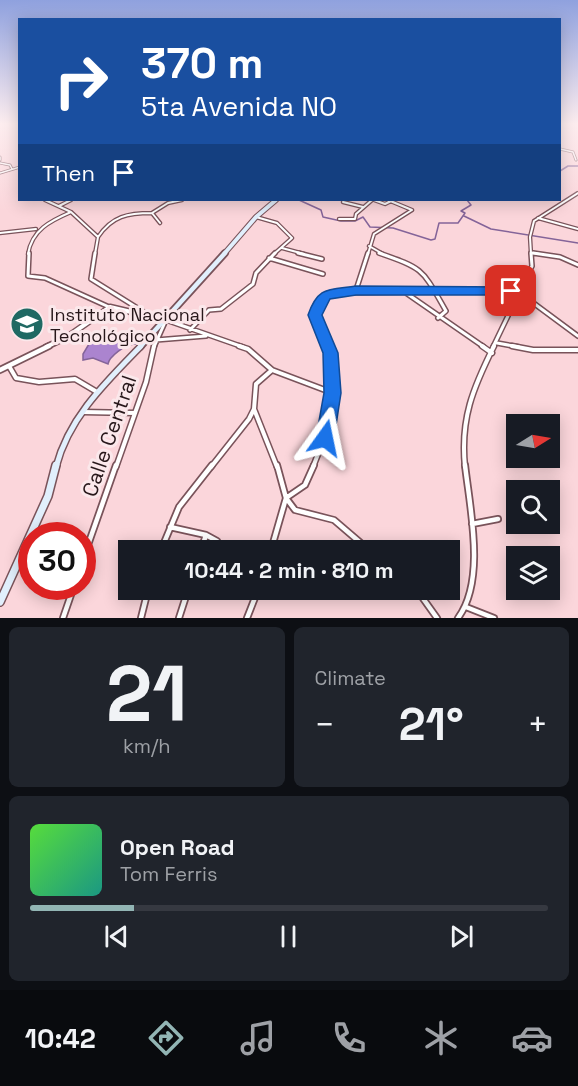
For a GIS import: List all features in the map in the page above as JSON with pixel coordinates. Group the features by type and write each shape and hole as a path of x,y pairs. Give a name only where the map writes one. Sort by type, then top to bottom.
{"main road":[{"path":"0,602 48,496 62,444 82,412 97,392 166,320 256,217 275,201"}],"street":[{"path":"572,152 576,160"},
{"path":"0,160 10,165 12,169"},
{"path":"0,173 18,168"},
{"path":"458,618 466,607 475,551 462,440 472,392 532,266 533,253 530,237 534,221 578,193"},
{"path":"47,201 71,212 98,237"},
{"path":"59,206 69,201"},
{"path":"147,315 91,279 98,237 107,223 114,218 135,212 152,213 168,203 177,201"},
{"path":"339,219 355,219 363,207 372,201"},
{"path":"356,291 374,234 412,210 404,204 393,201"},
{"path":"344,202 363,207"},
{"path":"0,233 38,229 71,212"},
{"path":"152,213 160,223"},
{"path":"190,330 209,310 221,309 253,284 256,273 292,238 289,231 270,219 256,217"},
{"path":"538,218 578,229"},
{"path":"38,229 32,236 28,276 45,278 110,307 166,320 252,351 272,370 333,393"},
{"path":"369,246 375,252 414,264 422,271 446,310 438,318"},
{"path":"282,248 322,259"},
{"path":"533,253 560,257 578,265"},
{"path":"269,258 323,274"},
{"path":"274,540 286,498 305,485 325,438 333,393 331,353 315,315 320,300 332,293 356,291 518,293 578,336"},
{"path":"405,292 438,318 492,353"},
{"path":"0,370 66,337 110,307"},
{"name":"Calle Central","path":"96,523 135,413 156,340 166,320"},
{"path":"156,340 207,336"},
{"path":"496,343 533,350 578,350"},
{"path":"9,366 16,378 36,383 74,379 97,392"},
{"path":"165,540 179,507 249,419 254,409 256,384 272,370"},
{"path":"254,409 273,452 286,498 295,510 318,514 339,523 355,540"},
{"path":"82,412 135,413"},
{"path":"472,524 498,519"},
{"path":"170,527 206,535 215,540"},
{"path":"204,540 206,535"},
{"path":"63,618 69,600"},
{"path":"141,618 146,600"},
{"path":"179,618 185,600"},
{"path":"247,618 254,600"},
{"path":"424,600 436,618"},
{"path":"466,607 495,618"}],"shaded area":[{"path":"104,336 132,340 135,344 118,351 108,364 93,358 83,360 83,354 92,339"}],"waterway":[{"path":"561,170 568,166 578,166"},
{"path":"301,201 321,210 323,217 341,221 355,221 363,217 370,227 393,228 431,240 435,239 439,223 458,223 465,213 461,211 471,205 468,201"},
{"path":"464,216 491,229 578,243"}],"place":[{"name":"Instituto Nacional Tecnológico","path":"27,324"}],"route":[{"path":"325,438 333,393 331,353 315,315 320,300 326,295 356,291 511,291"}]}
